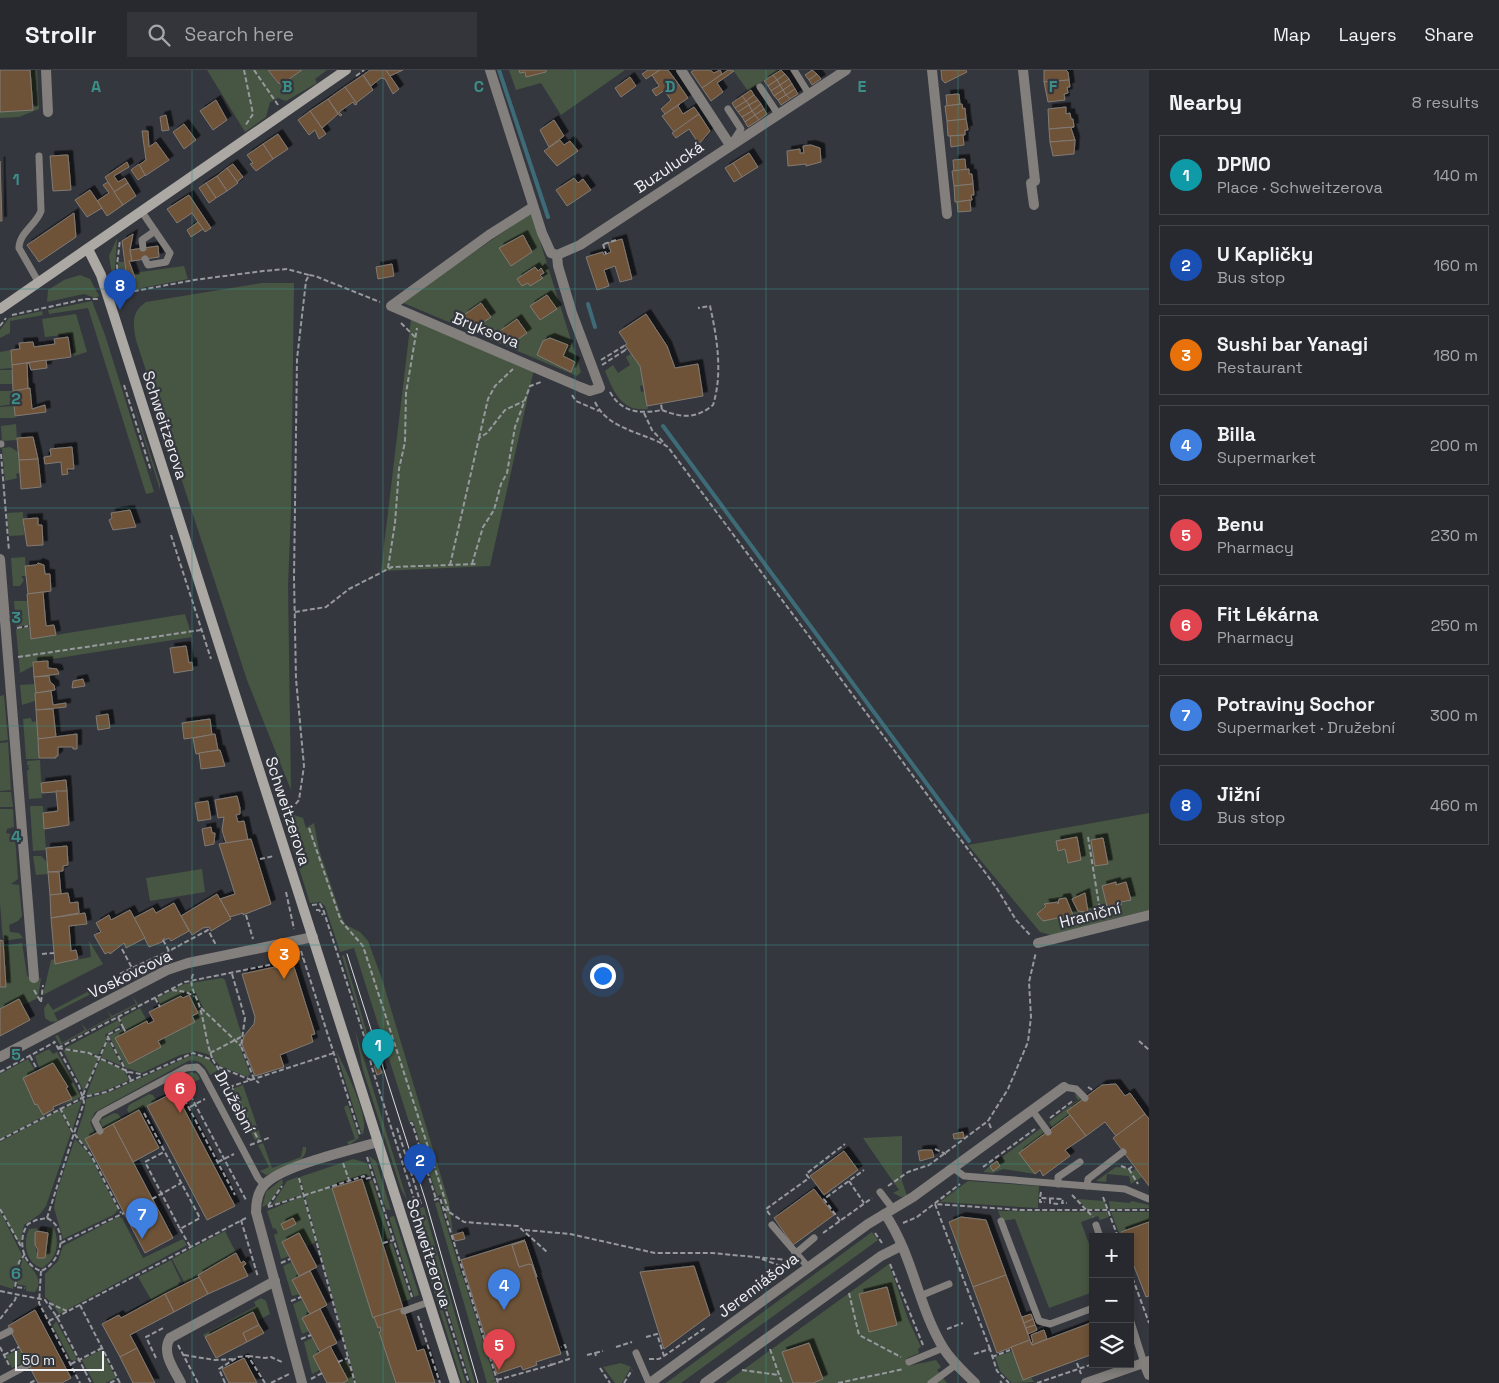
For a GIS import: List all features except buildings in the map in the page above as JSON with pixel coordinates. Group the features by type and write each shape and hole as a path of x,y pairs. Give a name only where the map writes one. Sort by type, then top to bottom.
{"street":[{"path":"46,70 48,112"},
{"path":"0,309 345,70"},
{"path":"490,70 533,207 553,252 572,313 600,388 590,391"},
{"name":"Buzulucká","path":"553,252 578,246 730,145 681,70"},
{"path":"730,145 846,70"},
{"path":"932,70 947,214"},
{"path":"1023,70 1035,181 1031,183 1034,205"},
{"path":"391,306 533,207"},
{"name":"Schweitzerova","path":"88,249 101,275 455,1383"},
{"name":"Bryksova","path":"391,306 590,391"},
{"path":"4,557 34,978"},
{"name":"Hraniční","path":"1038,943 1149,915"},
{"name":"Voskovcova","path":"0,1058 167,970 188,963 313,937"},
{"name":"Jeremiášova","path":"650,1383 808,1266 868,1224 913,1198 1032,1110 1068,1090"},
{"path":"307,1381 275,1281 256,1212 258,1196 264,1185 282,1173 378,1142"},
{"path":"889,1212 935,1334 943,1348 975,1383"},
{"path":"705,1383 881,1256 901,1246"},
{"path":"181,1383 167,1354 167,1345 170,1338 275,1281"},
{"path":"1086,1383 1147,1362 1149,1375"}],"lane":[{"path":"794,70 810,94"},
{"path":"760,87 778,114"},
{"path":"728,109 741,129 730,145"},
{"path":"39,156 42,211 38,219 21,238 19,248 39,283"},
{"path":"142,212 170,253 166,262 148,265 145,259"},
{"path":"143,248 142,240 155,231"},
{"name":"Družební","path":"100,1131 95,1121 100,1114 186,1068 197,1067 202,1072 258,1178 264,1185"},
{"path":"1068,1090 1076,1089 1085,1098"},
{"path":"1032,1110 1048,1132"},
{"path":"1087,1186 1088,1179 1123,1152"},
{"path":"1059,1184 1058,1177 1080,1162"},
{"path":"953,1168 964,1176 1125,1189 1149,1198"},
{"path":"878,1193 889,1212"},
{"path":"1001,1221 1039,1321 1050,1324 1089,1309"},
{"path":"1096,1223 1099,1233"},
{"path":"772,1225 794,1257 808,1266"},
{"path":"794,1257 814,1238"},
{"path":"920,1296 949,1284"},
{"path":"404,1311 429,1302"},
{"path":"1132,1323 1147,1362"},
{"path":"0,1336 10,1331"},
{"path":"909,1362 943,1348"},
{"path":"636,1354 650,1383"},
{"path":"931,1383 957,1364"},
{"path":"0,1380 28,1365"}],"path":[{"path":"244,70 252,114 242,131 246,139"},
{"path":"254,70 284,113"},
{"path":"119,299 116,265 121,236"},
{"path":"603,244 616,240"},
{"path":"119,294 194,280 262,271 287,270 309,274 391,306"},
{"path":"274,814 292,808 297,804 302,795 303,782 303,734 296,679 294,578 298,352 304,290 309,274"},
{"path":"0,326 8,317 32,309 85,299 95,300"},
{"path":"608,384 614,398 625,408 644,413 662,410 678,416 691,417 713,405 719,369 713,318 710,306 698,308"},
{"path":"27,308 32,309"},
{"path":"388,568 396,523 399,469 405,442 406,392 419,318"},
{"path":"602,372 600,366 627,349"},
{"path":"450,565 488,399 495,386 508,376 520,360"},
{"path":"472,564 482,527 494,510 501,484 507,473 515,427 530,386 542,382 550,374"},
{"path":"574,384 571,394 576,401 599,411 614,423 668,447"},
{"path":"590,391 599,411"},
{"path":"479,438 487,433 505,410 524,401"},
{"path":"661,404 662,410"},
{"path":"644,413 652,430 668,447 996,887 1016,920 1038,943 1030,982 1032,1017 1028,1042 1008,1089 988,1121 946,1154 921,1170 904,1174 891,1184"},
{"path":"0,444 4,557"},
{"path":"296,612 326,607 349,589 388,568 478,564"},
{"path":"15,628 28,626"},
{"path":"17,657 202,630"},
{"path":"309,828 341,921 363,946 449,1212"},
{"path":"1088,836 1103,927"},
{"path":"260,859 274,856"},
{"path":"311,905 322,905 324,918 366,1042 372,1068 420,1204"},
{"path":"313,911 319,910 324,918"},
{"path":"290,912 294,928 290,932"},
{"path":"246,916 254,942 258,941"},
{"path":"120,974 208,930 218,950"},
{"path":"163,940 169,951"},
{"path":"122,948 132,968"},
{"path":"301,948 361,1137"},
{"path":"41,954 54,953"},
{"path":"58,1048 191,981 303,958"},
{"path":"232,974 246,1018 241,1046"},
{"path":"34,978 35,994 41,1002 43,988"},
{"path":"191,981 194,996 200,1006 241,1046 253,1079"},
{"path":"170,990 186,992 194,996"},
{"path":"155,998 160,1007"},
{"path":"200,1006 213,1060"},
{"path":"118,1017 126,1032"},
{"path":"47,1218 81,1116 83,1096 108,1038 107,1035 123,1027"},
{"path":"210,1053 242,1037"},
{"path":"108,1038 131,1080"},
{"path":"0,1072 55,1042 83,1096"},
{"path":"1139,1042 1149,1050"},
{"path":"58,1048 81,1051 99,1057 125,1070 143,1075"},
{"path":"260,1141 230,1087 334,1053"},
{"path":"30,1056 37,1069"},
{"path":"219,1067 259,1083"},
{"path":"1090,1088 1094,1091"},
{"path":"187,1089 244,1194"},
{"path":"1045,1120 1075,1099 1068,1090"},
{"path":"181,1093 235,1195"},
{"path":"0,1140 83,1096"},
{"path":"189,1108 210,1097"},
{"path":"60,1108 74,1134 91,1155 122,1213 61,1243"},
{"path":"144,1113 200,1218 180,1229"},
{"path":"988,1121 996,1136"},
{"path":"410,1123 412,1123 435,1199 440,1198 498,1382 551,1364 570,1360 565,1345 561,1347"},
{"path":"979,1170 1038,1125"},
{"path":"396,1128 420,1204 422,1238 469,1383"},
{"path":"247,1147 271,1137"},
{"path":"772,1225 775,1222 766,1209 809,1178 806,1174 845,1144"},
{"path":"935,1149 946,1154"},
{"path":"164,1152 145,1162 191,1247"},
{"path":"218,1162 238,1152"},
{"path":"368,1160 440,1383"},
{"path":"171,1164 176,1161"},
{"path":"342,1161 350,1180"},
{"path":"1129,1169 1137,1180 1137,1194"},
{"path":"840,1221 824,1199 864,1170"},
{"path":"292,1178 298,1175 304,1194 355,1383"},
{"path":"286,1181 268,1206 364,1176 365,1179 374,1177"},
{"path":"901,1225 916,1218 965,1180"},
{"path":"849,1181 864,1203"},
{"path":"152,1199 181,1183"},
{"path":"1059,1184 1088,1211 1096,1223"},
{"path":"1041,1186 1040,1202 1045,1202"},
{"path":"814,1238 878,1193"},
{"path":"1040,1198 1062,1199 1062,1203 1067,1203"},
{"path":"1050,1199 1050,1204 1058,1204"},
{"path":"409,1208 420,1204"},
{"path":"935,1204 996,1209 1149,1210"},
{"path":"935,1204 997,1371 1009,1383"},
{"path":"443,1208 464,1222 518,1226 525,1230 547,1252"},
{"path":"0,1209 33,1267 41,1272"},
{"path":"1109,1211 1117,1233"},
{"path":"49,1321 252,1215"},
{"path":"47,1218 57,1227 61,1243 54,1261 41,1272 38,1298 80,1383"},
{"path":"22,1248 23,1234 28,1224 47,1218"},
{"path":"241,1220 258,1278"},
{"path":"525,1230 570,1234 655,1253 712,1253 760,1258 794,1257"},
{"path":"874,1231 885,1247"},
{"path":"383,1243 394,1240"},
{"path":"25,1254 20,1262 15,1287 25,1288"},
{"path":"722,1316 786,1268 760,1258"},
{"path":"280,1263 290,1259"},
{"path":"889,1262 922,1344"},
{"path":"1133,1278 1149,1323"},
{"path":"0,1290 38,1298 68,1311"},
{"path":"838,1383 876,1376 916,1365 859,1335 848,1291"},
{"path":"0,1319 15,1300 17,1294"},
{"path":"290,1301 301,1297"},
{"path":"48,1303 58,1317 91,1383"},
{"path":"80,1305 120,1383"},
{"path":"935,1334 963,1323"},
{"path":"649,1358 664,1356 707,1327"},
{"path":"646,1337 656,1334 664,1356"},
{"path":"301,1339 311,1335"},
{"path":"616,1347 632,1342"},
{"path":"4,1355 19,1347"},
{"path":"770,1347 782,1383"},
{"path":"0,1348 11,1369"},
{"path":"71,1364 102,1348"},
{"path":"974,1354 990,1349"},
{"path":"587,1356 603,1350"},
{"path":"992,1356 1010,1350"},
{"path":"198,1383 184,1355 215,1360 233,1360 248,1356 271,1357 284,1363"},
{"path":"248,1356 265,1383"},
{"path":"338,1362 348,1358"},
{"path":"225,1383 219,1369 233,1360"},
{"path":"1077,1363 1080,1369"},
{"path":"1037,1383 1089,1366"},
{"path":"600,1368 610,1383"},
{"path":"624,1383 633,1369"},
{"path":"738,1370 779,1375"},
{"path":"271,1383 290,1373"},
{"path":"307,1381 322,1373"},
{"path":"110,1383 118,1379"},
{"path":"30,1383 36,1380"}],"green space":[{"path":"30,70 37,70 39,109 19,117 0,118 0,107 1,112 33,110"},
{"path":"207,70 268,70 277,83 282,84 302,70 327,70 315,79 317,83 286,101 278,98 270,102 266,117 245,132"},
{"path":"509,70 625,70 561,115 541,83 516,90"},
{"path":"733,70 779,70 748,91"},
{"path":"531,213 581,372 577,376 401,302"},
{"path":"117,238 115,271 117,291 115,292 109,256"},
{"path":"118,262 124,262 127,279 134,278 133,273 184,266 188,279 121,292"},
{"path":"80,275 90,279 99,296 95,298 84,294 47,302 48,290 64,280"},
{"path":"262,283 294,283 291,511 288,586 291,790 247,680 136,340 134,324 135,314 146,302"},
{"path":"92,301 105,335 154,492 146,494 88,308 49,314 48,310"},
{"path":"42,311 43,315 10,321 10,333 0,338 0,330 9,318"},
{"path":"76,314 87,352 74,356 71,334 45,337 42,319"},
{"path":"411,319 534,369 490,566 381,571"},
{"path":"11,350 12,368 0,369 0,352"},
{"path":"632,353 640,366 644,385 640,386 641,392 645,391 648,409 639,409 625,404 615,393 605,371 613,365 618,373 630,365 626,357"},
{"path":"0,370 12,370 13,384 0,384"},
{"path":"128,387 160,484 160,490"},
{"path":"0,391 13,391 14,404 0,406"},
{"path":"14,406 15,418 0,418 0,407"},
{"path":"16,424 17,440 2,441 1,426"},
{"path":"10,447 18,452 20,473 16,474 17,478 5,481 2,448"},
{"path":"23,512 24,534 26,535 9,536 7,513"},
{"path":"25,557 26,576 21,576 24,580 20,586 13,586 11,558"},
{"path":"14,601 28,601 30,625 16,626"},
{"path":"185,614 192,637 33,662 33,666 20,673 16,629 30,627 31,639"},
{"path":"35,684 35,701 22,705 20,685"},
{"path":"4,695 8,740 0,741 0,696"},
{"path":"31,718 32,722 37,721 39,759 26,759 23,719"},
{"path":"8,742 11,790 0,791 0,743"},
{"path":"40,760 42,798 29,799 27,771 30,768 27,767 30,765 27,765 27,761"},
{"path":"0,792 11,792 13,807 0,807"},
{"path":"30,806 43,806 46,850 33,851"},
{"path":"0,809 13,809 14,827 7,829 6,833 15,835 18,879 11,884 19,885 22,916 18,921 9,925 10,932 19,933 23,938 3,941 0,903"},
{"path":"1149,813 1149,910 1054,936 1040,932 968,845"},
{"path":"294,815 303,818 306,828 314,823 319,850 342,918 346,925 360,932 368,941 382,979 449,1203 453,1235 441,1195 437,1196 413,1121 409,1122 354,948 340,952 325,906 320,902 310,903 283,817 292,817"},
{"path":"33,856 41,856 47,862 48,874 36,875"},
{"path":"202,869 205,892 150,901 146,878"},
{"path":"89,941 103,964 43,995 51,960 55,959 55,964 91,957"},
{"path":"22,943 27,975 30,979 41,978 38,998 23,1005 19,999 0,1009 0,987 6,987 3,946"},
{"path":"344,955 375,1060 373,1061 342,956"},
{"path":"222,978 225,980 241,1033 240,1047 250,1074 248,1077 220,1066 210,1055 196,1051 180,1055 142,1073 126,1068 109,1036 122,1029 124,1033 115,1038 129,1064 161,1047 158,1041 195,1022 192,1016 198,1012 189,995 183,998 181,996 161,1006 157,998 185,984"},
{"path":"112,979 114,982 54,1013 58,1021 51,1022 45,1018 44,1008 48,1003 53,1010"},
{"path":"132,996 138,1004 60,1045 55,1036 58,1035 62,1043 85,1030 81,1023 87,1030 111,1017 107,1010 112,1016 136,1004"},
{"path":"140,1008 147,1021 127,1032 120,1019"},
{"path":"118,1020 121,1025 105,1035 107,1039 98,1055 65,1048"},
{"path":"355,1030 407,1200 401,1189 363,1070"},
{"path":"108,1040 122,1066 101,1057"},
{"path":"49,1049 53,1054 57,1052 81,1097 61,1106 72,1099 66,1088 68,1087 53,1063 40,1070 35,1056"},
{"path":"63,1050 85,1052 98,1058 84,1092"},
{"path":"336,1051 356,1093 363,1118 364,1128 362,1135"},
{"path":"192,1055 208,1058 218,1070 210,1075 202,1064 196,1061 188,1061 95,1112 90,1122 95,1134 90,1148 88,1149 76,1136 86,1099 110,1092"},
{"path":"28,1059 36,1072 28,1091 43,1115 55,1110 0,1139 0,1074"},
{"path":"100,1059 124,1070 129,1080 86,1096"},
{"path":"191,1072 197,1074 200,1079 166,1096 163,1090 165,1086"},
{"path":"243,1085 261,1138 255,1140 229,1090"},
{"path":"149,1094 153,1095 157,1101 130,1115 127,1110 129,1105"},
{"path":"1074,1094 1082,1099 1068,1110 1070,1115 1053,1128 1049,1122 1078,1100"},
{"path":"82,1100 72,1131 61,1110"},
{"path":"348,1105 359,1138 349,1145 347,1142 355,1139 344,1107"},
{"path":"60,1110 71,1133 46,1206 40,1214 24,1225 20,1246 0,1207 0,1142"},
{"path":"114,1113 118,1114 122,1119 103,1130 100,1120"},
{"path":"1041,1128 1045,1134 1019,1153 1035,1174 1003,1169 993,1173 983,1172 990,1166 993,1170 1000,1166 997,1161"},
{"path":"902,1136 902,1181 907,1196 901,1197 893,1193 899,1190 863,1138"},
{"path":"75,1139 89,1154 118,1210 113,1215 63,1239 54,1208 57,1191"},
{"path":"263,1143 272,1168 301,1157 303,1147 306,1147 305,1153 298,1162 266,1175 260,1171 269,1167 258,1145"},
{"path":"369,1156 376,1161 391,1210 386,1209"},
{"path":"353,1159 367,1163 371,1175 365,1177 364,1174 325,1188 332,1188 373,1317 378,1328 380,1327 379,1332 396,1383 356,1383 300,1177"},
{"path":"1116,1167 1127,1168 1131,1172 1136,1168 1142,1177 1131,1184 1129,1176 1107,1174 1106,1182 1096,1181"},
{"path":"298,1177 303,1194 272,1205 287,1181"},
{"path":"282,1179 283,1183 268,1204 262,1207 266,1192"},
{"path":"372,1180 391,1238 382,1241 363,1183"},
{"path":"968,1181 1039,1186 1038,1208 940,1202"},
{"path":"303,1196 316,1242 306,1247 299,1233 282,1242 289,1256 281,1259 274,1235 278,1233 275,1228 273,1229 267,1211"},
{"path":"1077,1199 1105,1201 1108,1209 1087,1209"},
{"path":"1109,1201 1129,1203 1132,1201 1149,1205 1149,1208 1110,1209"},
{"path":"439,1202 461,1273 458,1275 462,1274 495,1380 489,1382 496,1381 496,1383 487,1383 435,1203"},
{"path":"424,1207 475,1383 471,1383 424,1235 420,1208"},
{"path":"0,1211 22,1255 13,1289 0,1285"},
{"path":"998,1211 1107,1212 1109,1217 1100,1220 1098,1216 1081,1222 1089,1244 1089,1293 1049,1308 1015,1219 1002,1221"},
{"path":"1111,1212 1149,1212 1149,1222 1119,1233"},
{"path":"394,1216 419,1295 414,1297 390,1220 390,1217"},
{"path":"118,1217 122,1218 143,1258 183,1239 187,1245 59,1314 52,1303 45,1297 45,1274 58,1261 63,1246"},
{"path":"412,1220 418,1224 419,1235 466,1383 462,1383"},
{"path":"37,1228 35,1245 38,1258 45,1258 47,1228 54,1228 57,1240 54,1256 42,1268 32,1262 26,1246 29,1229"},
{"path":"225,1231 236,1253 185,1284 172,1259"},
{"path":"872,1232 878,1240 681,1383 666,1383"},
{"path":"392,1243 411,1299 401,1302 384,1246"},
{"path":"23,1257 38,1278 38,1287 35,1292 26,1291 26,1286 16,1284"},
{"path":"171,1260 181,1281 178,1283 180,1287 152,1301 138,1277"},
{"path":"292,1262 299,1276 292,1280 300,1294 292,1296 283,1266"},
{"path":"889,1264 908,1319 921,1347 918,1349 919,1353 907,1358 908,1366 936,1360 941,1367 937,1370 947,1383 725,1383"},
{"path":"261,1298 266,1301 270,1314 257,1321 252,1312 205,1337 203,1335 256,1306 254,1302"},
{"path":"302,1300 310,1314 302,1318 309,1331 302,1334 293,1304"},
{"path":"56,1321 77,1359 74,1361 71,1360 53,1326"},
{"path":"312,1338 320,1352 313,1356 320,1370 312,1374 304,1342"},
{"path":"20,1349 26,1361 12,1368 6,1356"},
{"path":"101,1350 116,1378 105,1383 94,1383 82,1360"},
{"path":"1013,1351 1034,1382 1012,1383 1000,1371 995,1357"},
{"path":"348,1361 354,1383 343,1383 339,1363"},
{"path":"621,1363 631,1367 622,1383 615,1383 603,1367"}],"waterway":[{"path":"499,70 548,217"},
{"path":"588,304 595,327"},
{"path":"663,426 969,841"}],"tram line":[{"path":"347,954 426,1202 478,1383"}],"place":[{"name":"Jižní","path":"120,310"},
{"name":"Sushi bar Yanagi","path":"284,979"},
{"name":"DPMO","path":"378,1070"},
{"name":"Fit Lékárna","path":"180,1113"},
{"name":"U Kapličky","path":"420,1185"},
{"name":"Potraviny Sochor","path":"142,1239"},
{"name":"Billa","path":"504,1310"},
{"name":"Benu","path":"499,1370"}]}
